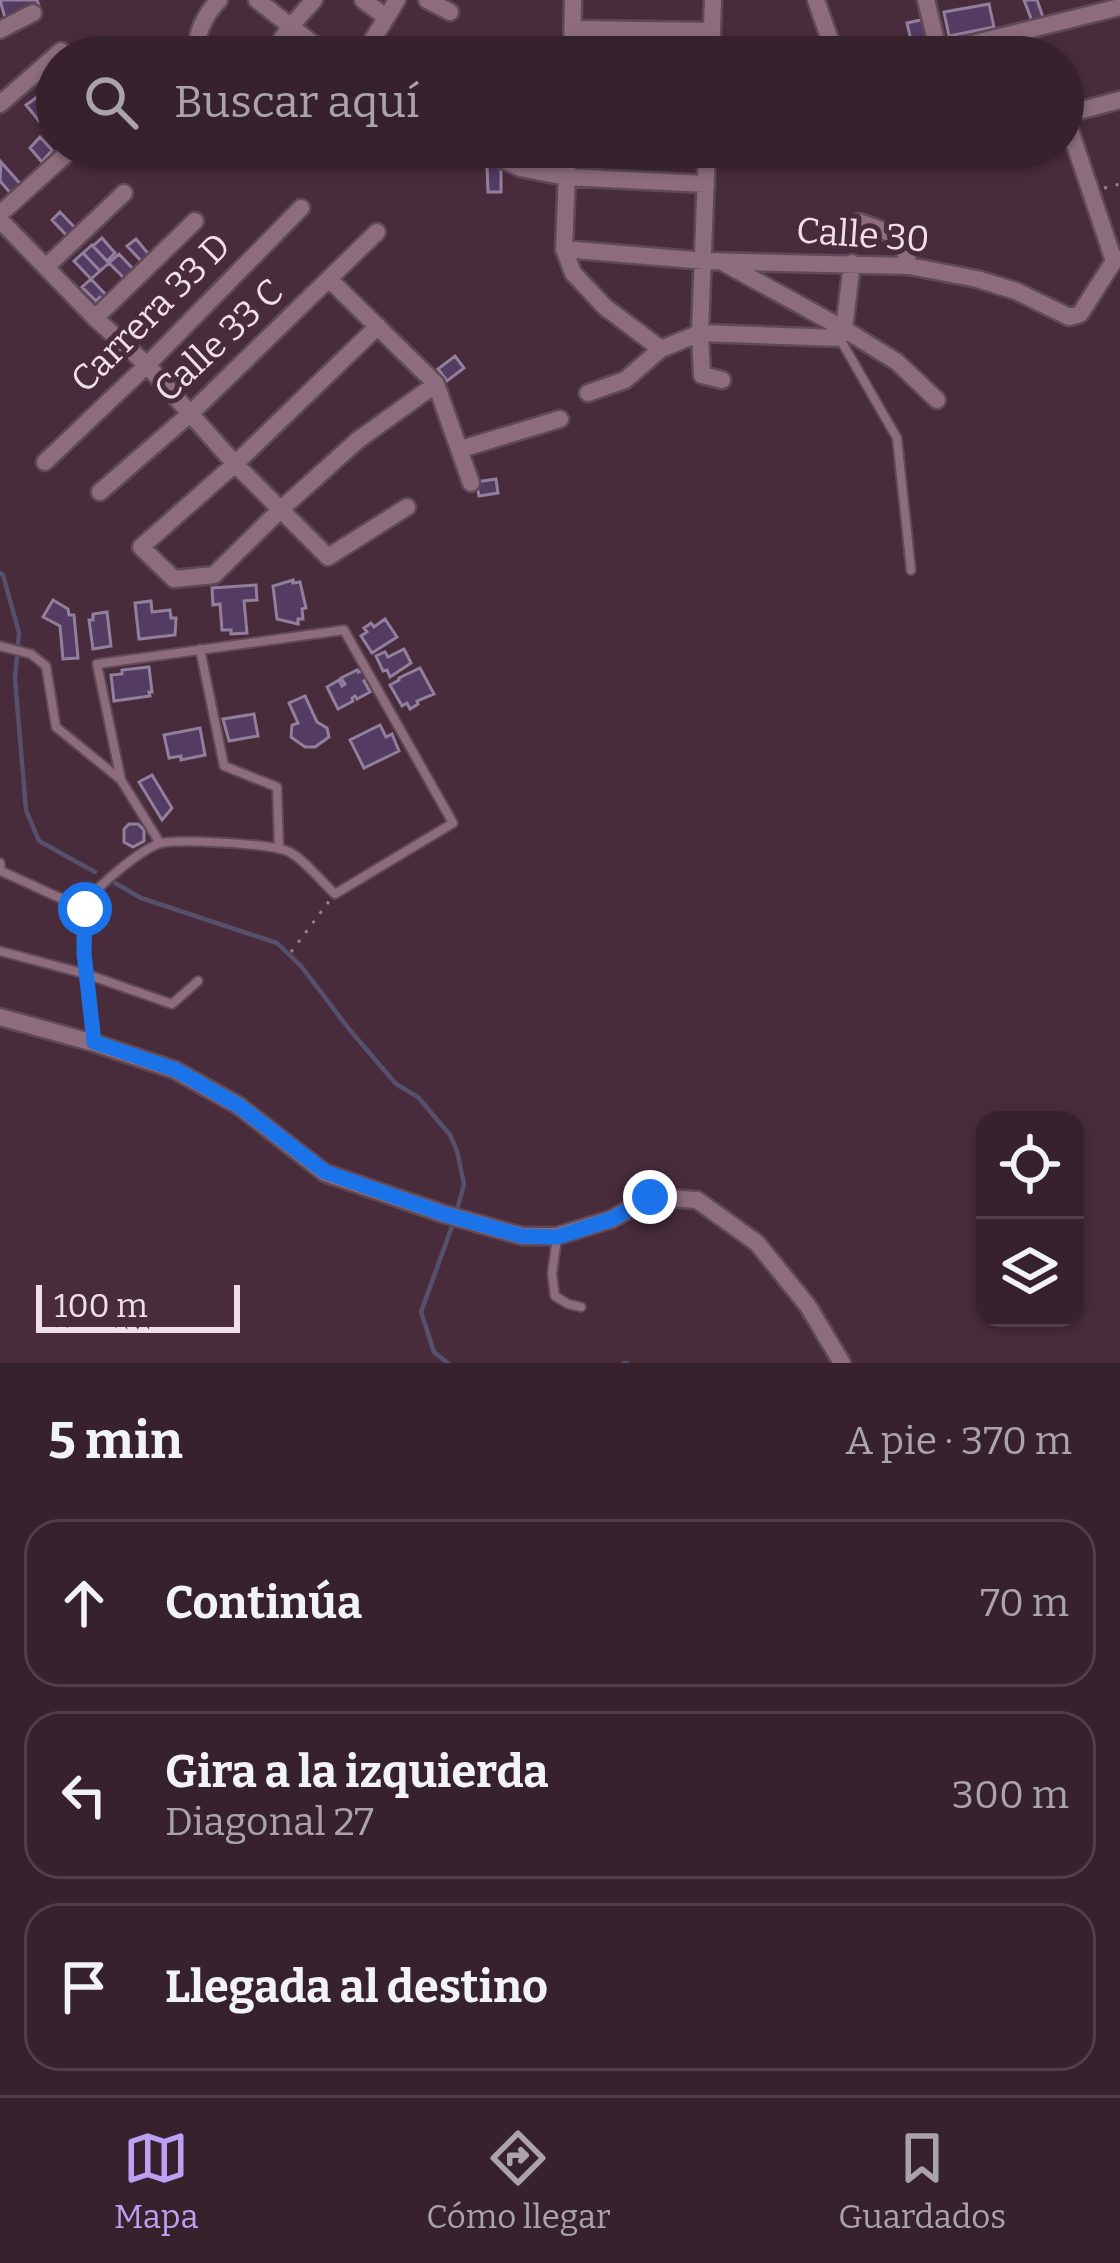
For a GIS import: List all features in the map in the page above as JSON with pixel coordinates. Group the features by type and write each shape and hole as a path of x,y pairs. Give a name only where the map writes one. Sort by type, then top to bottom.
{"street":[{"path":"198,36 206,14 219,0"},
{"path":"257,0 302,36"},
{"path":"284,36 314,0"},
{"path":"363,0 386,17"},
{"path":"375,36 397,0"},
{"path":"427,0 450,12"},
{"path":"573,0 573,36"},
{"path":"712,36 713,0"},
{"path":"816,0 829,36"},
{"path":"926,0 935,36"},
{"path":"1010,36 1117,9"},
{"path":"0,30 34,13"},
{"path":"573,29 712,31"},
{"path":"0,104 36,73"},
{"path":"1084,110 1120,100"},
{"path":"52,168 0,217 328,557 407,507"},
{"path":"520,168 566,177 706,184"},
{"path":"567,168 564,249 573,273 605,307 661,349"},
{"path":"706,168 712,261 700,334 702,375 722,380"},
{"path":"1083,168 1117,260"},
{"path":"47,266 124,193"},
{"name":"Carrera 33 D","path":"44,462 301,208"},
{"path":"95,318 195,221"},
{"path":"859,222 901,237 909,266"},
{"name":"Calle 33 C","path":"100,492 191,413 377,232"},
{"name":"Calle 30","path":"564,249 712,261 909,266 1016,291 1069,317 1080,314 1117,260"},
{"path":"712,261 897,362 937,400"},
{"path":"842,333 852,263"},
{"path":"330,280 436,383 471,483"},
{"path":"378,326 141,547 174,579 214,575 358,440 436,383"},
{"path":"588,393 625,380 661,349 700,334 842,333"},
{"path":"461,448 560,419"},
{"path":"0,1017 176,1070 239,1106 325,1172 522,1236 557,1237 612,1219 650,1197 697,1200 757,1243 808,1306 842,1363"}],"lane":[{"path":"842,333 897,438 911,570"},
{"path":"94,1042 85,909 110,877 160,843 289,851 335,894 453,823 344,630 97,664 121,780"},
{"path":"0,646 31,654 46,666 56,727 121,780 160,843"},
{"path":"200,649 224,766 277,787 279,850"},
{"path":"0,863 2,871 85,909"},
{"path":"0,951 172,1004 198,981"},
{"path":"557,1237 552,1274 555,1296 581,1307"}],"path":[{"path":"291,952 335,894"}],"building":[{"path":"0,0 37,0 39,6 5,18"},
{"path":"1024,0 1037,0 1043,17 1032,21"},
{"path":"989,4 994,27 949,36 944,12"},
{"path":"925,19 929,36 910,36 907,23"},
{"path":"36,98 36,117 26,105"},
{"path":"1,162 23,187 13,196 0,181"},
{"path":"487,168 501,168 501,192 488,192"},
{"path":"60,212 77,230 69,238 52,220"},
{"path":"102,238 115,253 107,261 93,246"},
{"path":"136,239 151,257 143,263 127,246"},
{"path":"92,245 109,263 100,271 83,253"},
{"path":"83,253 100,271 91,279 74,261"},
{"path":"119,254 135,271 126,280 109,263"},
{"path":"91,279 107,296 103,300 96,301 82,287"},
{"path":"455,356 464,368 447,381 438,369"},
{"path":"496,479 498,493 479,496 476,482"},
{"path":"300,582 306,608 298,624 277,619 273,586"},
{"path":"256,585 257,600 244,601 247,633 222,630 220,604 213,605 212,588"},
{"path":"53,600 74,615 78,658 63,659 60,626 43,617"},
{"path":"151,601 152,612 170,610 171,618 176,618 175,635 139,639 135,603"},
{"path":"107,612 111,646 93,649 89,620 93,614"},
{"path":"385,619 397,637 372,653 361,636 367,632 364,628"},
{"path":"404,649 411,663 390,677 376,656 385,652 388,657"},
{"path":"149,667 150,696 114,701 111,675"},
{"path":"420,668 434,694 410,709 407,703 402,706 390,685"},
{"path":"363,670 370,692 338,709 327,687 339,680 342,686 341,678"},
{"path":"305,696 329,737 315,747 305,747 291,737 292,725 298,723 289,703"},
{"path":"254,714 258,736 229,741 223,719"},
{"path":"380,725 386,737 392,734 399,751 364,768 350,740"},
{"path":"200,728 205,755 169,758 164,735"},
{"path":"152,775 172,808 162,820 139,782"},
{"path":"129,824 144,830 144,841 133,847 124,842"}],"waterway":[{"path":"0,573 19,633 15,679 26,810 39,841 95,872"},
{"path":"115,883 141,898 277,943 396,1084 418,1097 450,1135 464,1184 457,1210"},
{"path":"448,1363 434,1352 421,1312 454,1221"}],"route":[{"path":"85,909 84,953 94,1042 176,1070 239,1106 325,1172 522,1236 557,1237 612,1219 650,1197"}]}
